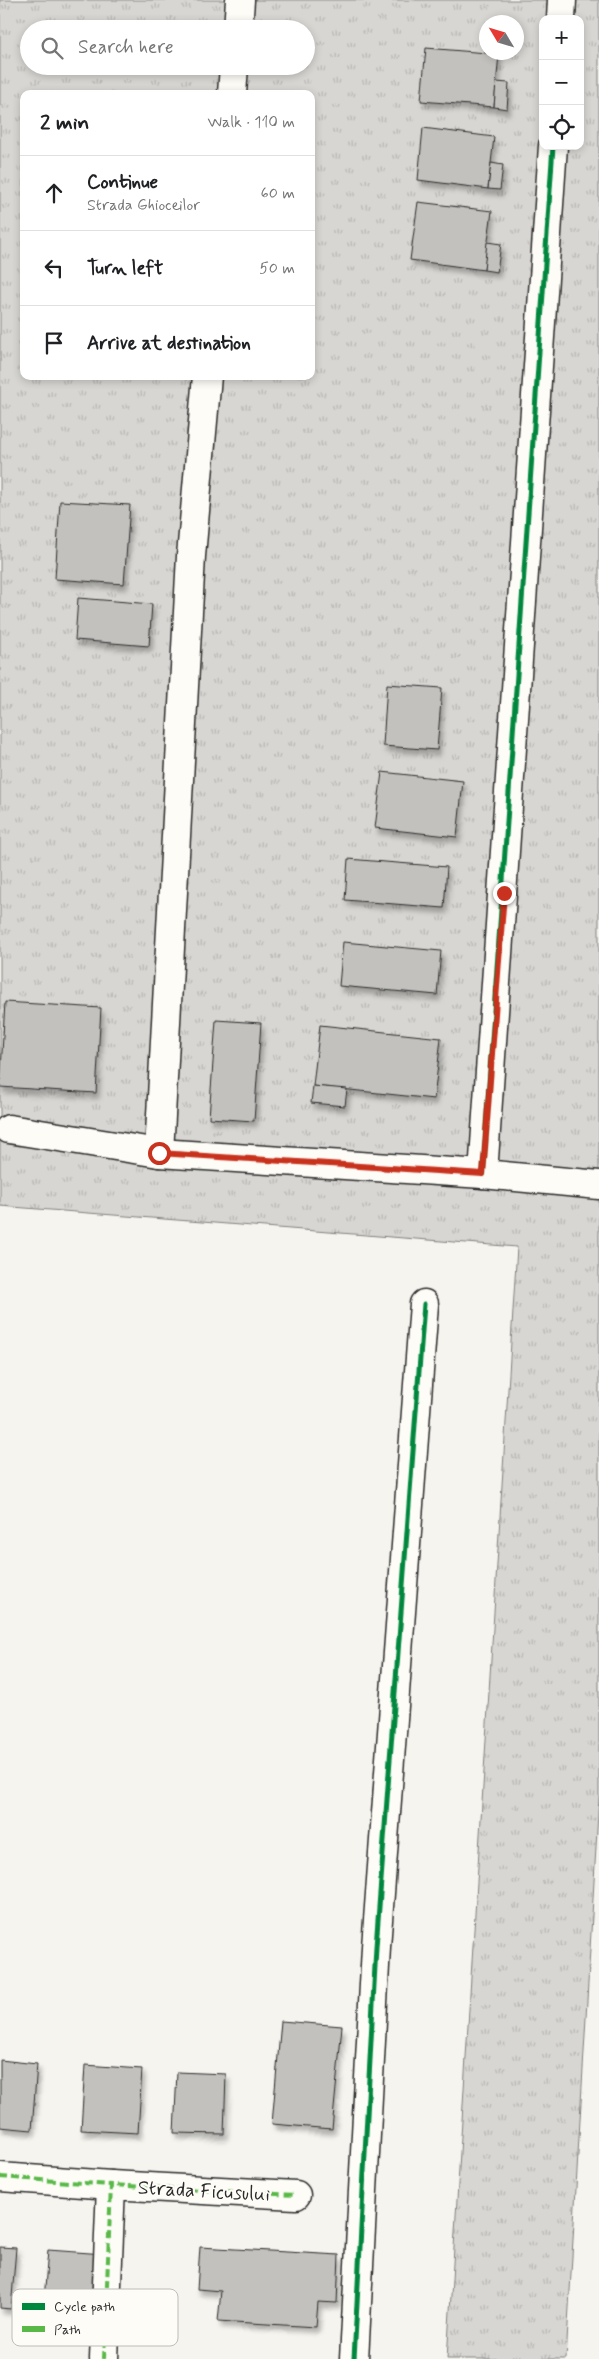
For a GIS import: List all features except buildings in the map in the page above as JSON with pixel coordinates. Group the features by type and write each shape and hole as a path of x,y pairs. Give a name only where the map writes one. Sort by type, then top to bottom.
{"street":[{"path":"239,20 240,0"},
{"path":"561,15 562,0"},
{"path":"232,90 233,75"},
{"path":"483,1174 553,150"},
{"path":"159,1153 191,556 207,380"},
{"path":"9,1130 159,1153 483,1174 599,1185"},
{"path":"354,2359 376,1947 424,1304"},
{"name":"Strada Ficusului","path":"0,2178 296,2195"},
{"name":"Strada Ficusului","path":"107,2289 111,2185"},
{"name":"Strada Ficusului","path":"104,2359 105,2346"}],"green space":[{"path":"0,0 599,0 599,1796 566,2359 447,2359 517,1247 0,1206"}],"marked path":[{"path":"0,2177 111,2185"},
{"path":"107,2289 111,2185 296,2195"},
{"path":"104,2359 105,2346"}],"cycle path":[{"path":"483,1174 553,150"},
{"path":"354,2359 376,1947 424,1304"}],"route":[{"path":"159,1153 483,1174 504,893"}]}
